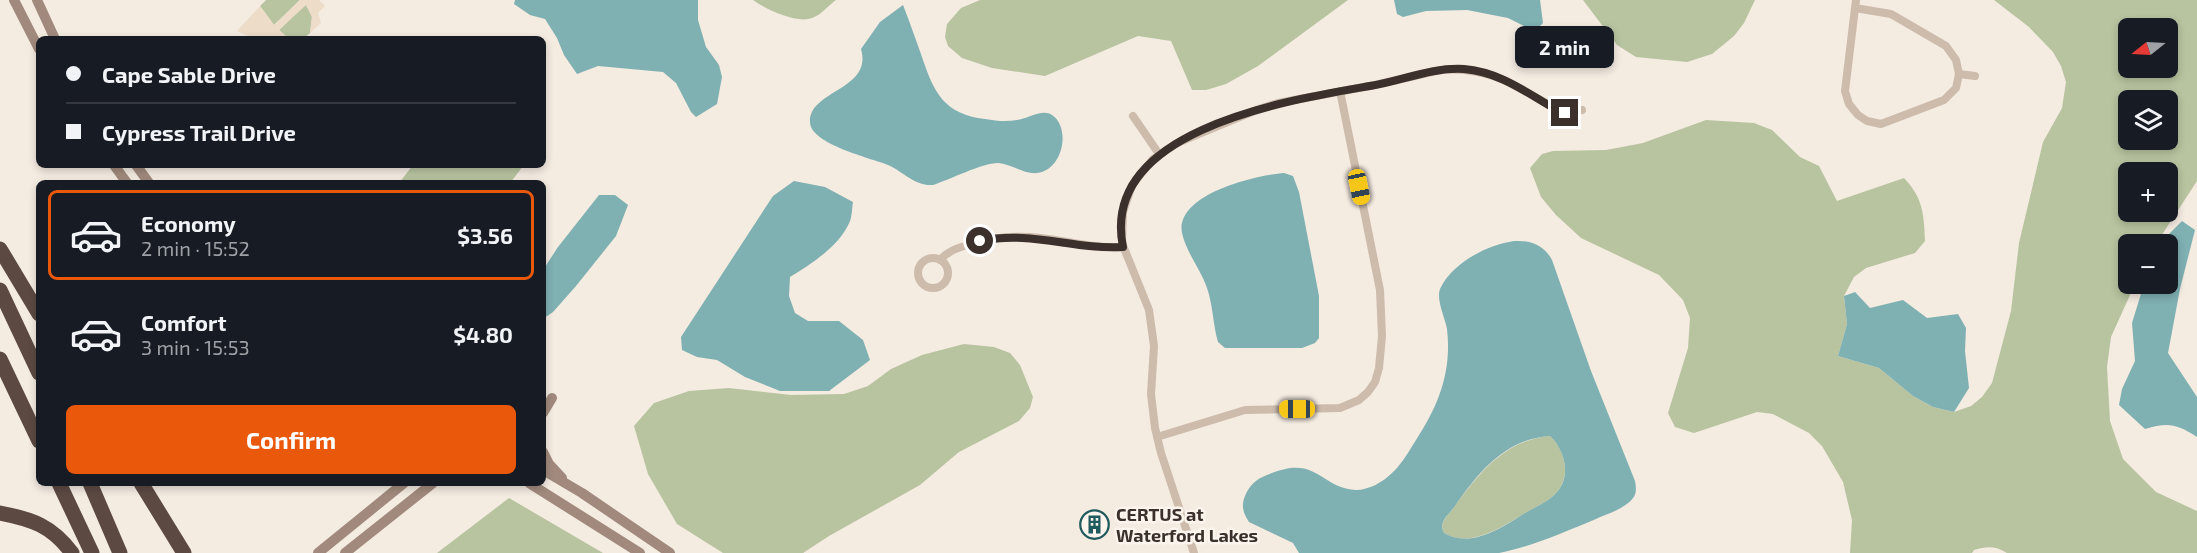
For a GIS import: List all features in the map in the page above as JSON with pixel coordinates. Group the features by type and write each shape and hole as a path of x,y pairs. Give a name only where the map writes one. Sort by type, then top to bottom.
{"highway":[{"path":"0,249 36,309"},
{"path":"0,290 36,367"},
{"path":"0,359 36,435"},
{"path":"60,486 92,553"},
{"path":"91,486 120,553"},
{"path":"143,486 184,553"},
{"path":"0,513 43,525 61,539 72,553"}],"street":[{"path":"14,0 36,43"},
{"path":"37,0 54,36"},
{"path":"1856,4 1892,14 1946,46 1956,60 1959,74 1956,88 1944,100 1881,124 1867,122 1858,115 1849,104 1845,91 1856,4"},
{"path":"1194,553 1157,437 1151,398 1154,346 1151,322 1146,302 1123,247 1122,224 1126,199 1138,175 1159,154 1191,136 1258,109 1431,71 1466,69 1503,79 1559,111 1566,113 1582,110"},
{"path":"1959,74 1975,76"},
{"path":"1157,437 1245,410 1341,408 1360,399 1375,382 1379,368 1382,336 1380,290 1340,91"},
{"path":"1133,116 1159,154"},
{"path":"940,260 954,249 985,240 1009,237 1042,238 1096,248 1123,247"},
{"path":"546,408 552,398"},
{"path":"546,458 568,485"},
{"path":"546,472 670,553"},
{"path":"318,553 400,486"},
{"path":"345,553 429,486"},
{"path":"534,486 640,553"}],"green space":[{"path":"266,0 300,0 274,25 260,6"},
{"path":"753,0 836,0 819,15 798,19 781,15"},
{"path":"980,0 1348,0 1258,66 1226,84 1206,90 1192,90 1171,41 1138,36 1045,76 992,68 962,58 948,46 945,37 947,24 961,8"},
{"path":"1583,0 1755,0 1744,23 1734,36 1712,54 1687,62 1636,57 1617,45"},
{"path":"1994,0 2197,0 2197,181 2178,210 2178,162 2118,162 2118,222 2170,222 2163,234 2118,234 2118,294 2130,294 2111,337 2107,367 2110,421 2123,459 2156,492 2197,511 2197,553 2007,553 1987,547 1974,550 1972,553 1850,553 1852,520 1843,482 1822,446 1809,433 1773,414 1757,412 1694,433 1675,427 1668,413 1688,348 1690,318 1683,300 1659,275 1581,238 1556,215 1541,197 1530,168 1542,154 1553,151 1606,150 1643,143 1706,120 1754,123 1772,130 1800,157 1819,166 1837,201 1904,178 1919,200 1925,241 1915,253 1866,268 1854,277 1844,296 1847,324 1838,356 1879,368 1913,396 1933,407 1954,412 1971,406 1982,397 1992,383 2011,311 2019,243 2043,142 2062,108 2066,82 2053,52 2029,27"},
{"path":"306,4 312,17 310,33 306,36 286,36 279,30"},
{"path":"411,168 522,168 512,180 401,180"},
{"path":"964,344 994,347 1010,353 1020,365 1033,397 1030,408 1019,421 959,452 920,485 803,553 723,553 677,524 648,474 634,426 654,403 689,391 729,388 791,395 844,394 868,386 891,369 922,355"},
{"path":"1550,436 1560,448 1565,463 1564,479 1553,496 1486,534 1465,538 1444,533 1442,525 1445,519 1484,470 1507,451 1520,444"},
{"path":"509,498 603,553 437,553"}],"shaded area":[{"path":"300,0 319,0 325,6 318,13 321,23 310,33 312,17 306,5 279,30 286,36 248,36 237,31 260,6 274,25"}],"water":[{"path":"515,0 698,0 698,20 706,47 719,65 722,77 717,104 696,117 676,83 663,72 598,66 577,74 545,19 530,15 514,4"},
{"path":"1394,0 1540,0 1543,23 1539,27 1530,29 1508,18 1467,10 1426,11 1403,17 1397,14"},
{"path":"903,5 931,81 936,91 950,107 971,116 993,120 1013,121 1048,113 1058,121 1063,136 1062,145 1060,154 1049,168 1042,172 1031,173 998,163 933,185 926,185 888,165 830,143 813,130 810,122 812,111 819,103 850,82 858,73 862,63 861,49 880,22"},
{"path":"1284,173 1293,176 1299,192 1319,296 1319,338 1315,343 1302,348 1225,348 1218,342 1207,288 1184,240 1183,219 1191,207 1220,189 1255,178"},
{"path":"794,181 825,187 853,202 850,221 839,238 824,254 790,277 789,296 795,313 808,321 839,321 863,340 870,360 829,391 780,391 745,377 717,360 697,357 682,350 681,337 773,196"},
{"path":"599,195 615,195 628,205 616,236 576,286 546,317 546,265"},
{"path":"2182,221 2195,230 2180,289 2168,353 2197,397 2197,437 2172,425 2145,429 2119,405 2122,389 2135,361 2132,323 2141,294 2178,294 2178,234 2169,234"},
{"path":"1526,241 1541,247 1552,260 1591,371 1635,481 1635,494 1630,502 1560,534 1499,553 1299,553 1293,543 1249,522 1243,509 1245,496 1253,483 1267,475 1284,469 1307,469 1343,488 1356,490 1376,485 1396,469 1424,427 1442,387 1448,359 1448,344 1447,329 1439,298 1440,289 1462,263 1482,251 1504,243","holes":["1550,436 1563,456 1565,472 1561,487 1553,496 1497,530 1486,534 1465,539 1444,533 1442,525 1445,518 1495,459 1520,443 1534,438"]},
{"path":"1855,292 1870,308 1903,300 1927,318 1958,314 1966,328 1965,351 1969,388 1954,412 1933,407 1913,396 1879,368 1838,356 1847,324 1844,296"}],"place":[{"name":"CERTUS at Waterford Lakes","path":"1095,525"}],"route":[{"path":"980,241 1028,237 1096,248 1123,247 1122,224 1126,199 1138,175 1153,159 1191,136 1278,103 1375,85 1429,72 1461,69 1480,71 1503,79 1565,113"}]}
